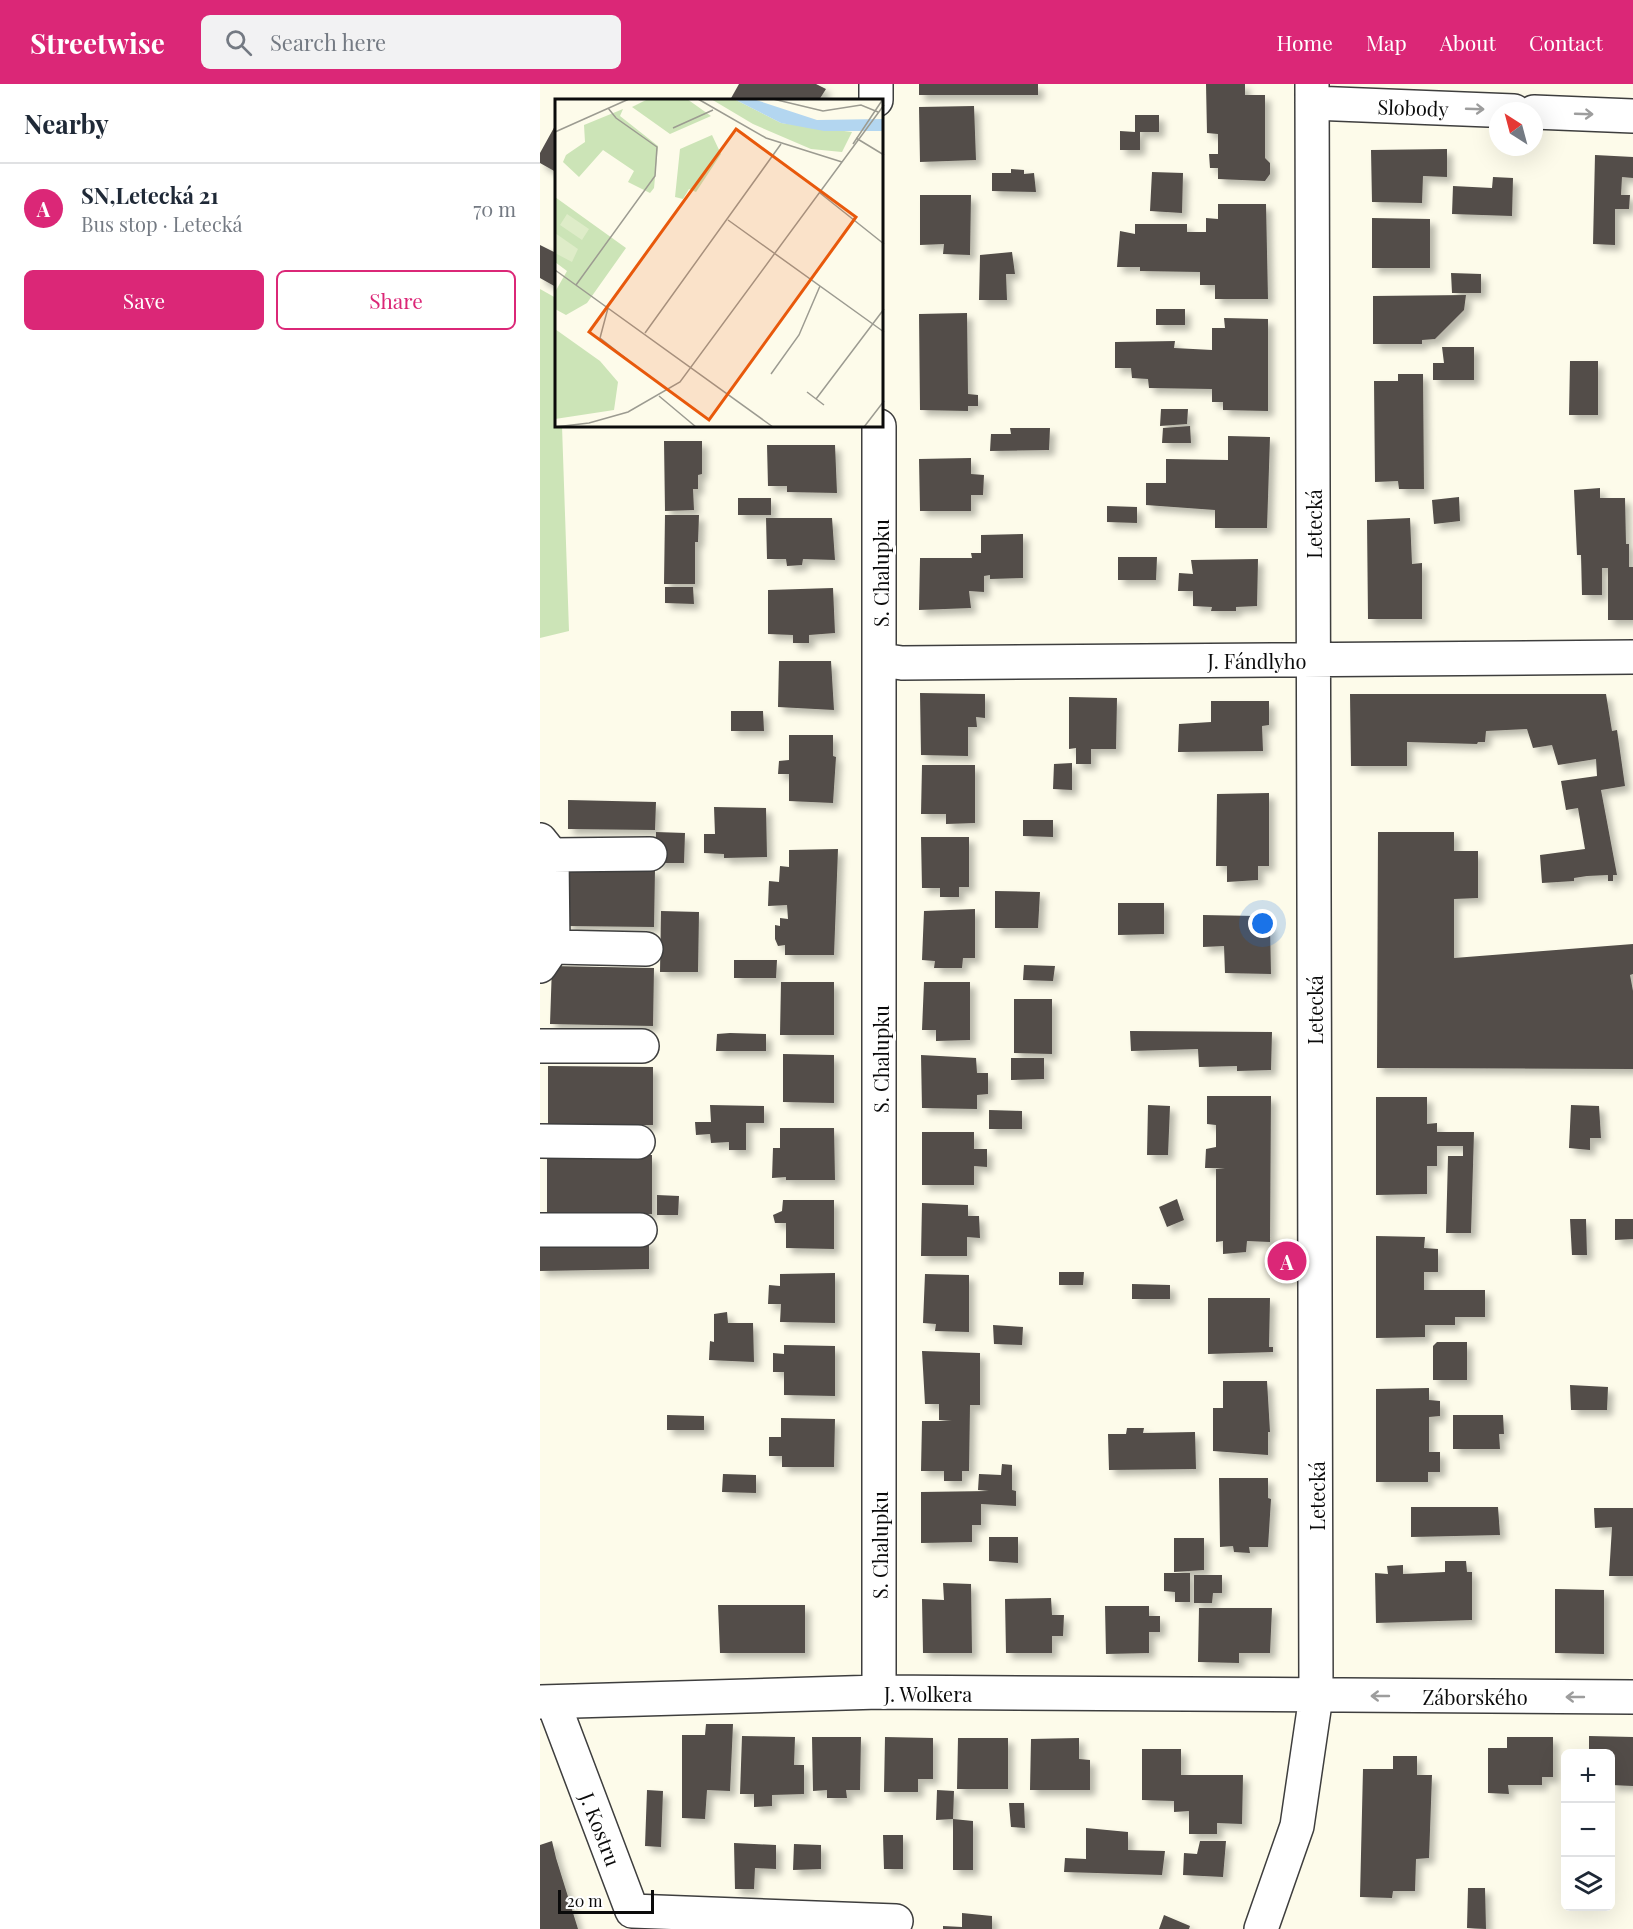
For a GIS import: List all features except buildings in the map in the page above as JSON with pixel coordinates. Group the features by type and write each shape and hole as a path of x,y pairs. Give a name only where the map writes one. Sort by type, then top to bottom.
{"street":[{"name":"Slobody","path":"1312,93 1489,109"},
{"name":"Letecká","path":"1261,1929 1297,1826 1316,1696 1312,93"},
{"path":"1543,112 1633,116"},
{"name":"S. Chalupku","path":"879,428 881,660 879,1692"},
{"name":"J. Fándlyho","path":"881,660 902,663 1633,657"},
{"path":"646,949 546,957 546,848 650,854"},
{"path":"540,1046 642,1046"},
{"path":"540,1141 638,1142"},
{"path":"540,1230 640,1230"},
{"name":"J. Wolkera","path":"546,1702 879,1692 1316,1696"},
{"name":"Záborského","path":"1316,1696 1633,1697"},
{"name":"J. Kostru","path":"546,1702 632,1911 896,1921"}],"green space":[{"path":"540,289 555,297 555,428 562,428 569,631 540,638"}],"place":[{"name":"SN,Letecká 21","path":"1287,1261"}]}
